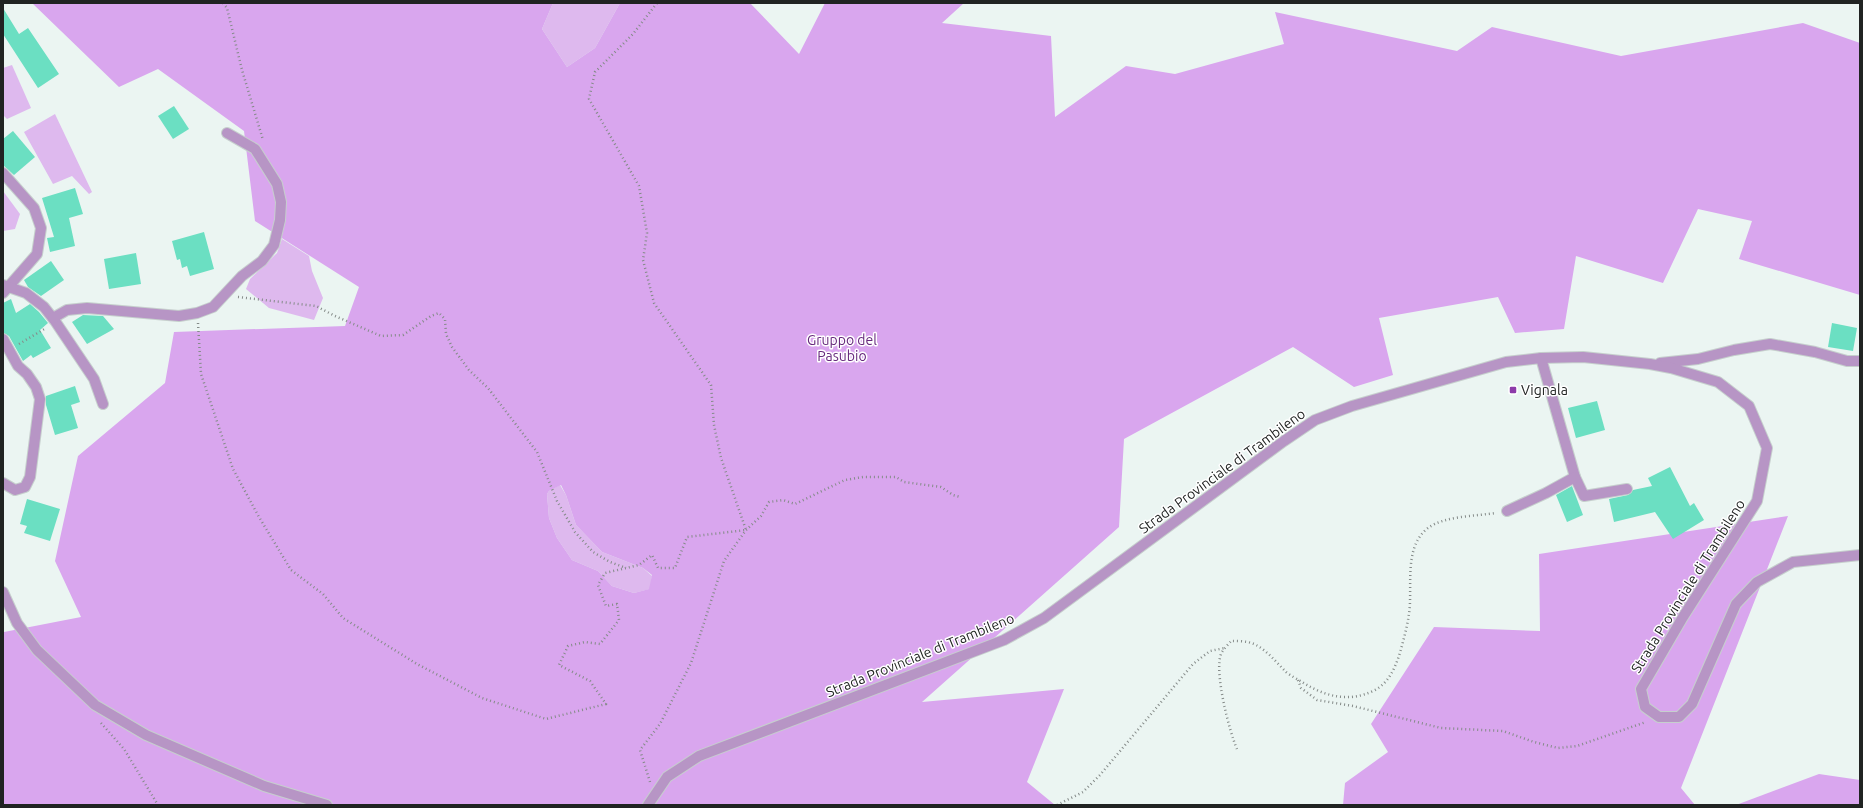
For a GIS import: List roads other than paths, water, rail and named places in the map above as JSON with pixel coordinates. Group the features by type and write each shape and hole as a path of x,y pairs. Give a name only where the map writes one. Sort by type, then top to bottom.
{"street":[{"path":"52,318 67,310 87,308 180,316 197,313 213,307 224,297 242,276 262,261 274,245 280,220 281,202 277,184 255,149 227,132"},
{"path":"3,173 34,208 40,228 37,254 5,288"},
{"path":"5,288 26,292 44,308 94,379 102,404"},
{"path":"3,339 18,366 27,374 36,387 40,399 30,477 25,487 15,490 3,483"},
{"path":"1650,364 1698,359 1734,350 1770,344 1815,352 1847,361 1860,361"},
{"name":"Strada Provinciale di Trambileno","path":"648,805 667,777 699,756 1004,640 1044,618 1284,441 1315,420 1352,406 1499,364 1541,358 1583,357 1650,364 1671,368 1718,382 1749,406 1767,448 1757,501 1683,617 1641,689 1645,707 1659,717 1679,717 1692,704 1736,604 1757,582 1793,562 1860,555"},
{"path":"1541,358 1575,477 1584,496 1627,489"},
{"path":"1507,511 1546,493 1575,477"},
{"path":"3,592 17,623 37,650 94,705 146,735 264,786 326,805"}],"place":[{"name":"Vignala","path":"1513,390"}],"park label":[{"name":"Gruppo del Pasubio","path":"842,348"}]}
